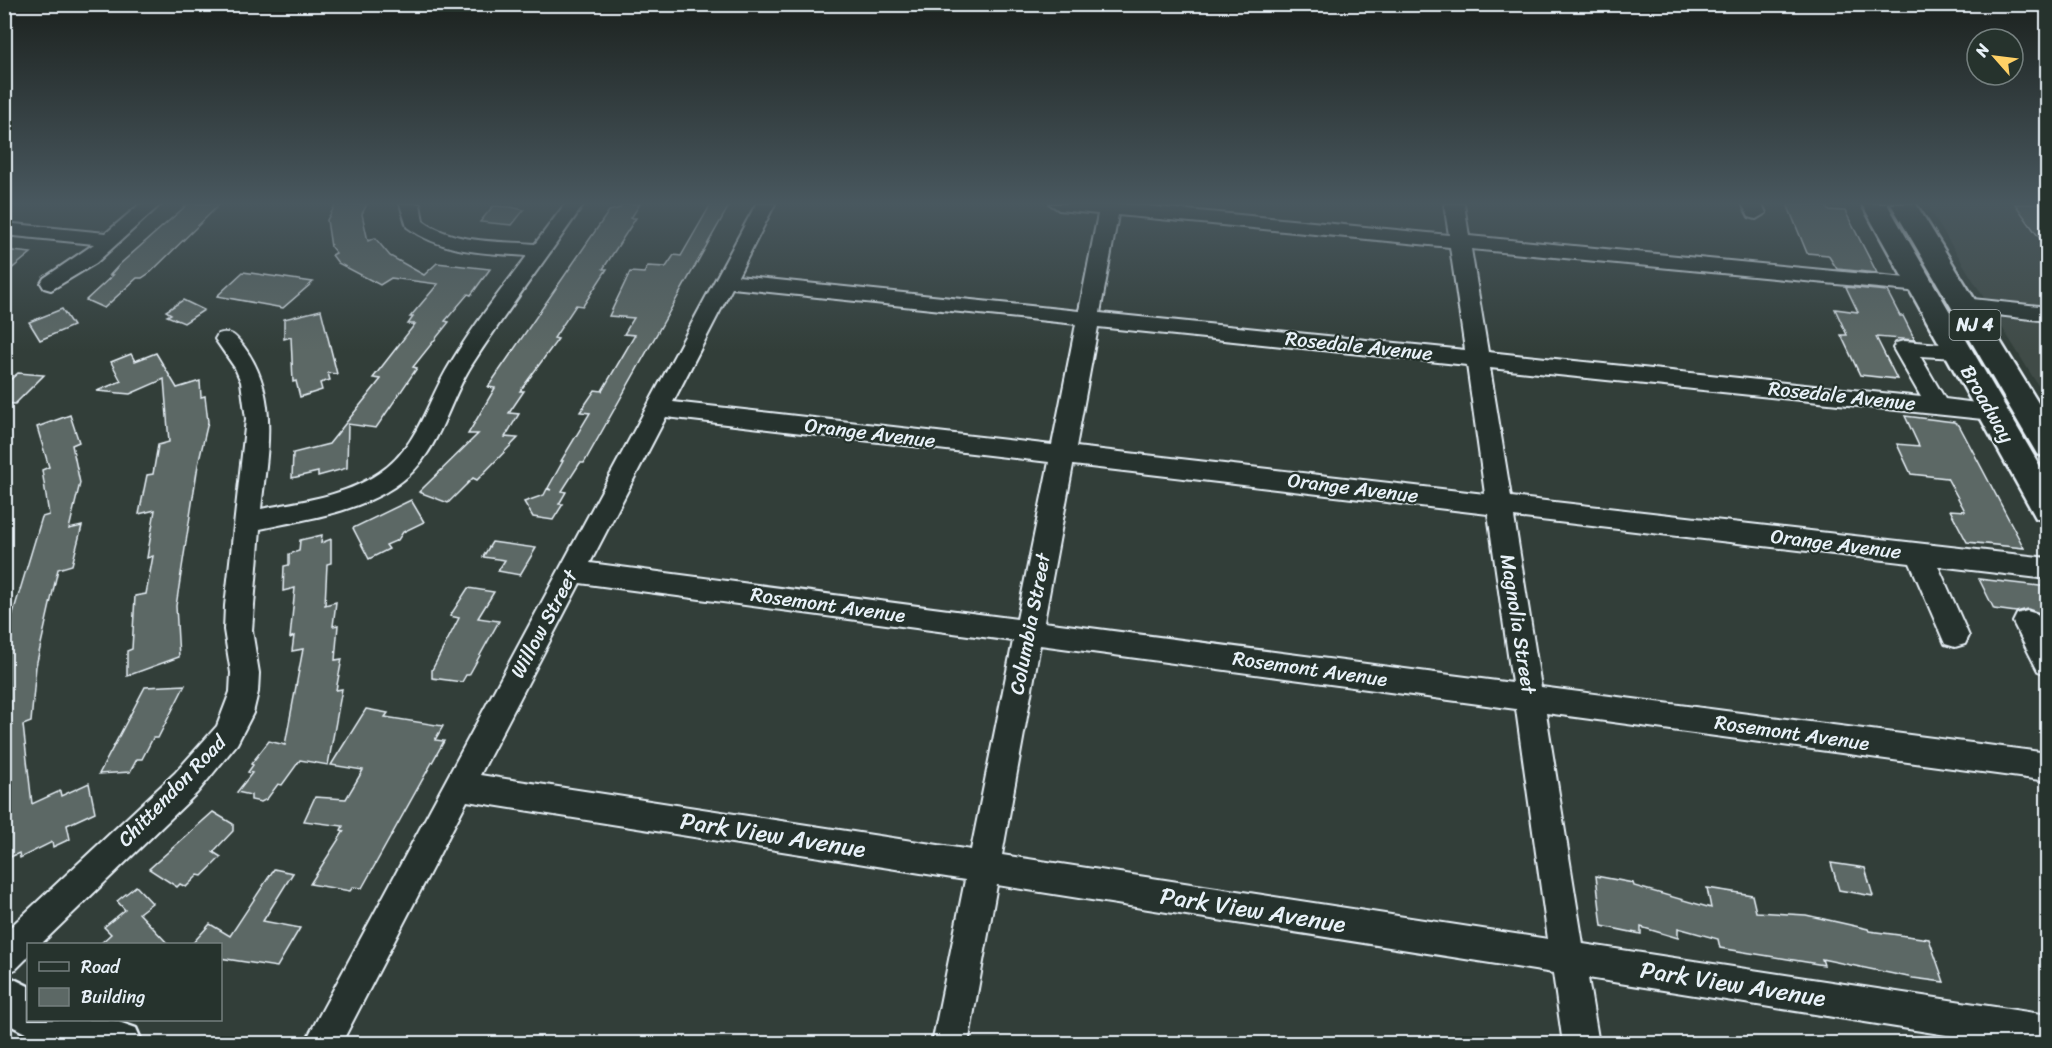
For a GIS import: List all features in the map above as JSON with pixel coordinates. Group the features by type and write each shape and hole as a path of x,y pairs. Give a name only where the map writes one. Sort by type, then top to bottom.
{"main road":[{"name":"Broadway","path":"1902,253 2048,509"},
{"name":"Broadway","path":"1932,253 2048,446"},
{"path":"4,996 27,1010"},
{"path":"48,1021 96,1039 120,1044"}],"street":[{"path":"51,283 77,268 95,253"},
{"path":"248,522 365,492 386,481 405,467 420,452 429,436 440,402 460,364 540,253"},
{"name":"Willow Street","path":"322,1044 741,253"},
{"name":"Columbia Street","path":"950,1044 1101,253"},
{"name":"Magnolia Street","path":"1462,253 1581,1044"},
{"path":"1577,253 1920,285"},
{"name":"Rosedale Avenue","path":"726,281 1992,412"},
{"path":"1963,305 2048,314"},
{"name":"Chittendon Road","path":"4,957 186,783 227,735 238,713 245,673 238,630 256,440 256,399 246,366 226,339"},
{"path":"1938,406 1904,348 1957,351"},
{"name":"Orange Avenue","path":"658,408 2048,569"},
{"path":"1919,554 1955,636"},
{"name":"Rosemont Avenue","path":"572,571 2048,767"},
{"path":"2027,622 2048,663"},
{"name":"Park View Avenue","path":"459,786 2048,1033"}],"shaded area":[{"path":"1956,253 2047,253 2047,400"}],"building":[{"path":"4,253 31,253 4,275"},
{"path":"133,253 170,253 151,272 142,278 137,278 104,308 86,300 113,275 110,275"},
{"path":"336,253 387,253 424,275 437,263 490,269 471,295 468,294 445,321 449,322 413,367 417,368 376,428 348,424 347,468 318,476 318,472 292,478 293,453 329,444 381,379 373,378 415,324 408,324 413,317 410,317 438,284 391,278 380,285 338,263 332,255"},
{"path":"580,253 613,253 603,269 607,269 583,306 576,305 554,338 558,339 520,391 524,391 509,413 519,414 505,437 518,438 477,480 473,478 448,503 419,492 478,434 468,434 495,388 488,387"},
{"path":"683,253 702,253 584,463 580,463 562,491 566,492 559,504 563,504 553,520 533,517 524,502 544,495 547,489 551,490 548,488 563,461 561,461 590,413 580,412 595,390 602,391 635,335 624,334 634,318 609,316 630,272 644,273 648,266 666,267 674,255 681,256"},
{"path":"1807,253 1867,253 1877,273 1837,269 1828,255"},
{"path":"243,272 313,282 283,308 217,296"},
{"path":"1846,287 1887,291 1900,316 1903,316 1915,340 1876,337 1897,379 1860,375 1841,335 1847,335 1835,309 1858,312"},
{"path":"183,300 204,310 184,323 167,316 171,314 166,311"},
{"path":"62,309 73,326 40,340 29,322"},
{"path":"321,310 337,374 328,373 330,380 320,383 322,390 300,397 296,381 293,382 291,337 284,339 284,319"},
{"path":"156,353 177,388 200,381 201,397 205,396 208,422 198,465 176,606 179,657 127,676 127,651 132,649 135,596 146,594 153,556 147,558 155,510 139,514 147,475 153,474 158,445 169,442 164,379 130,394 97,391 121,381 111,362 131,354 135,361"},
{"path":"18,373 44,375 15,404 4,403 4,385"},
{"path":"70,415 79,442 72,445 80,483 69,529 82,526 72,565 58,569 36,666 31,722 23,725 32,804 60,791 61,796 89,783 95,812 67,825 70,839 53,847 52,842 20,858 19,853 4,860 4,643 42,517 49,515 42,470 49,467 37,427"},
{"path":"1905,416 1954,422 1959,425 2024,548 1967,542 1950,510 1965,511 1947,478 1911,474 1897,444 1919,446"},
{"path":"411,500 424,522 403,532 398,540 386,545 389,549 369,559 353,528"},
{"path":"322,535 321,543 331,539 331,563 327,564 325,605 336,602 333,626 338,625 335,660 342,659 336,690 342,689 328,765 300,760 282,785 278,784 267,799 261,802 251,800 251,795 237,792 252,773 248,772 253,765 251,764 269,741 285,745 303,649 292,651 294,636 290,638 295,588 283,591 284,566 289,565 289,554 299,551 300,540"},
{"path":"492,542 536,548 520,575 498,571 505,560 483,557"},
{"path":"1979,579 2048,587 2048,616 2028,609 2016,612 1994,609"},
{"path":"468,588 494,592 478,618 499,621 469,675 466,675 462,682 432,678 432,670 459,618 450,616"},
{"path":"185,685 158,738 153,738 142,759 137,759 130,772 99,774 145,687"},
{"path":"366,709 388,713 385,717 443,726 435,740 444,741 362,888 353,887 350,891 310,884 344,831 341,830 343,826 304,821 315,797 346,799 363,770 331,765"},
{"path":"213,812 233,824 233,831 213,852 221,857 202,876 198,875 186,887 180,884 177,887 149,869"},
{"path":"1831,863 1865,868 1873,896 1839,890"},
{"path":"274,869 293,873 263,921 300,928 277,967 222,958 222,943 193,943 210,924 230,936"},
{"path":"1596,876 1633,883 1634,886 1711,908 1707,888 1752,895 1756,912 1806,915 1869,931 1929,939 1944,982 1913,978 1822,959 1824,965 1720,948 1718,939 1678,928 1678,938 1641,927 1641,934 1602,926"},
{"path":"136,886 152,903 139,913 167,943 101,943 111,934 104,927 125,910 117,901"}]}
